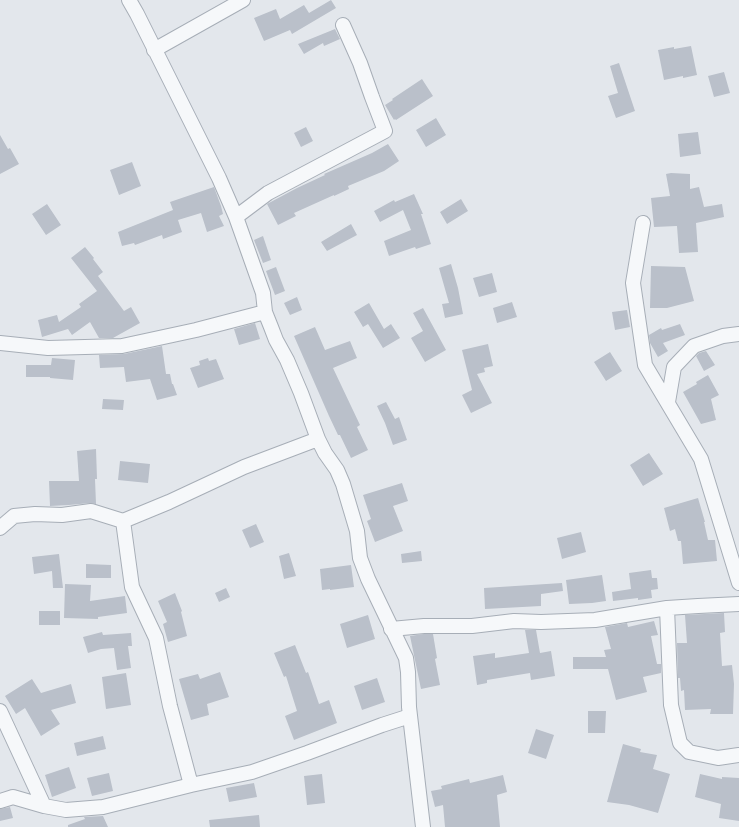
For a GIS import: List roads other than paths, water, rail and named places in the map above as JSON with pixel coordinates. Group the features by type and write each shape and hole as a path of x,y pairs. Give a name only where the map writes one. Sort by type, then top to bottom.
{"street":[{"path":"128,0 219,178 236,217 263,293 266,312 276,340 287,360 318,439 325,454 337,470 343,484 357,531 360,558 368,579 406,658 410,716 423,827"},
{"path":"154,50 243,0"},
{"path":"236,217 268,193 385,131 360,63 343,25"},
{"path":"643,223 633,283 645,365 701,458 739,583"},
{"path":"0,343 48,348 122,346 196,330 266,312"},
{"path":"668,402 674,367 694,346 723,336 739,334"},
{"path":"0,528 14,516 35,514 62,514 91,511 123,521 169,502 244,467 318,439"},
{"path":"123,521 132,587 156,638 170,706 191,785"},
{"path":"391,629 424,626 472,626 514,621 541,622 595,620 667,608 739,604"},
{"path":"667,608 671,705 680,743 689,752 718,758 739,755"},
{"path":"0,711 44,806"},
{"path":"0,801 13,798 66,810 103,807 191,785 252,772 307,754 382,725 410,716"}]}
